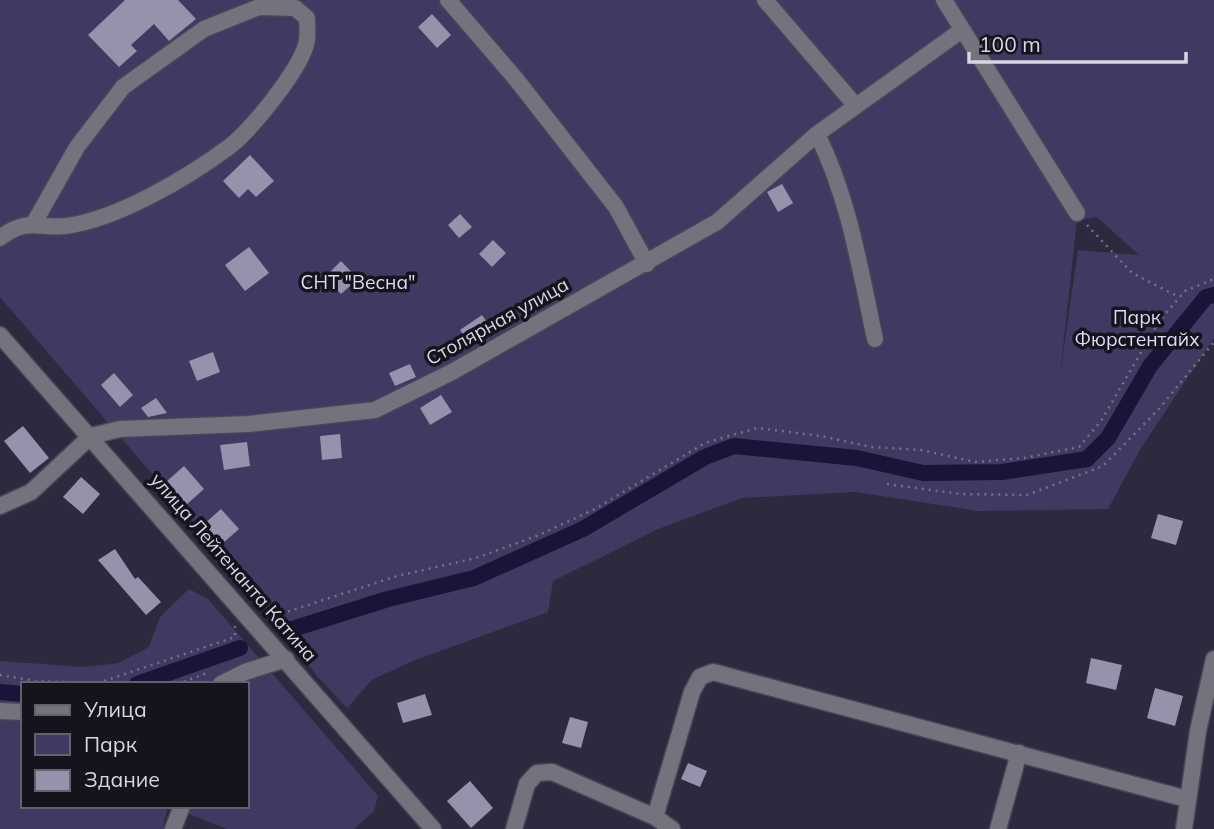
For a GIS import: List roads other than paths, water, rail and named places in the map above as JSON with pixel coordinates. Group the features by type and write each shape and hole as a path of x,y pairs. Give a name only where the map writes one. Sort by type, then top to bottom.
{"street":[{"path":"448,0 516,79 616,207 647,264"},
{"path":"765,0 855,105"},
{"path":"944,0 1077,212"},
{"path":"0,238 9,231 34,223 65,226 137,204 231,146 288,82 307,42 307,18 295,8 258,7 204,29 123,87 77,147 34,223"},
{"name":"Столярная улица","path":"91,436 120,429 248,424 375,410 452,372 530,325 647,264 717,222 817,134 962,30"},
{"path":"817,134 844,200 875,339"},
{"name":"улица Лейтенанта Катина","path":"0,335 433,829"},
{"path":"0,506 30,492 91,436"},
{"path":"217,680 286,659"},
{"path":"1184,829 1187,799 1214,659"},
{"path":"655,817 692,692 700,677 712,672 1187,799"},
{"path":"0,710 21,712"},
{"path":"998,829 1019,752"},
{"path":"514,829 527,784 537,773 552,772 655,817 672,829"},
{"path":"173,829 181,808"}],"waterway":[{"path":"286,631 388,599 474,578 583,529 705,457 734,446 857,458 923,473 1002,472 1087,459 1108,438 1150,366 1206,297 1214,295"},
{"path":"143,682 240,648"},
{"path":"0,692 21,694"}],"park label":[{"name":"СНТ \"Весна\"","path":"358,282"},
{"name":"Парк Фюрстентайх","path":"1137,328"}]}
